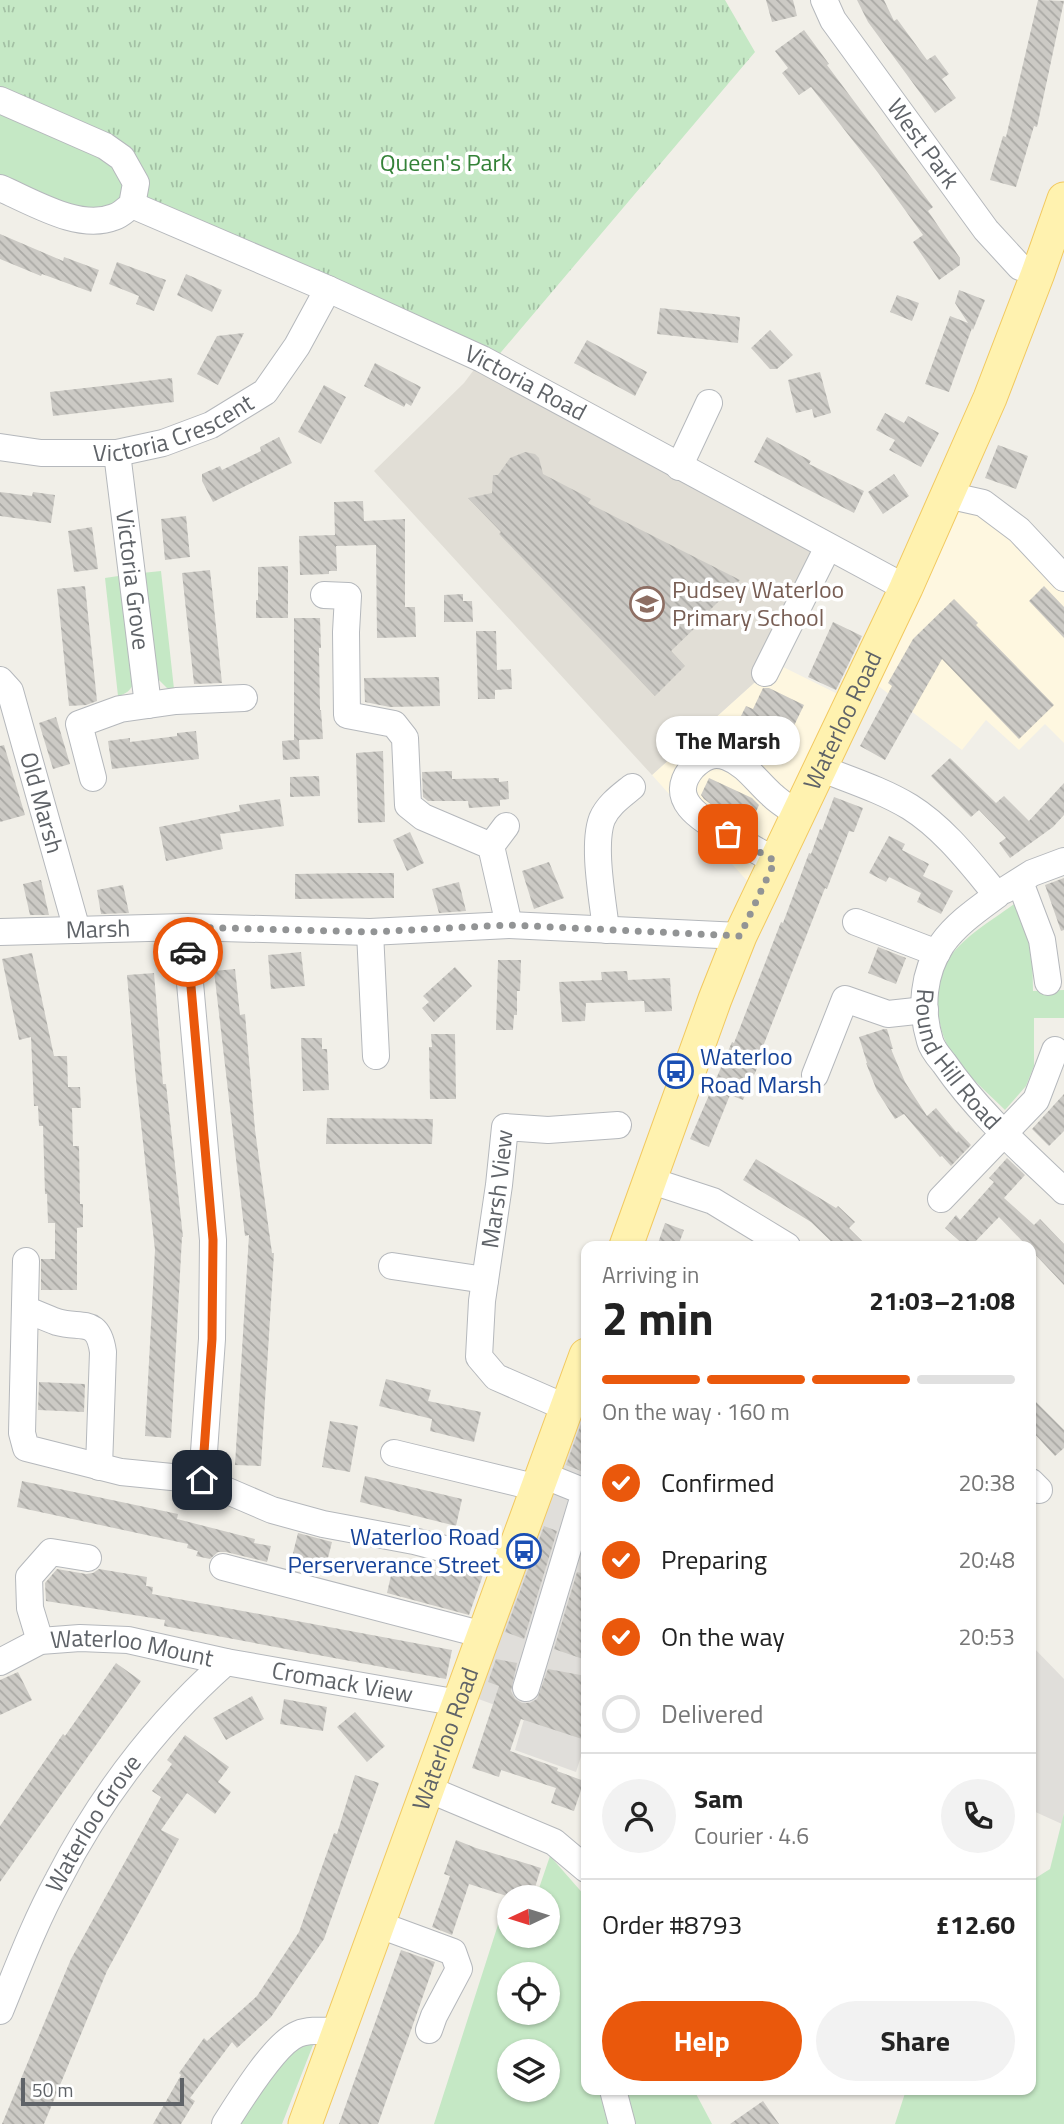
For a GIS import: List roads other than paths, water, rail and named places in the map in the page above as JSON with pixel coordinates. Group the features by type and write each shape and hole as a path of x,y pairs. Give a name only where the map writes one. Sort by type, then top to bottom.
{"main road":[{"name":"Waterloo Road","path":"628,1241 740,936 906,588 990,398 1064,199"},
{"name":"Waterloo Road","path":"304,2124 581,1368"}],"street":[{"name":"West Park","path":"824,0 833,20 986,230 1020,267 1038,273"},
{"path":"0,100 105,146 122,158 136,183 132,205 117,217 101,221 77,221 0,188"},
{"name":"Victoria Road","path":"132,205 482,359 906,588"},
{"name":"Victoria Crescent","path":"0,447 41,453 117,453 163,443 211,425 265,392 297,346 328,289"},
{"path":"679,467 709,402"},
{"name":"Victoria Grove","path":"117,453 148,705"},
{"path":"947,495 983,503 1019,530 1064,578"},
{"path":"765,673 828,547"},
{"path":"324,595 348,596 347,715 394,724 405,738 408,804 424,817 498,836 509,925"},
{"name":"Old Marsh","path":"0,680 10,691 77,930"},
{"path":"93,778 79,724 120,709 176,701 244,698"},
{"path":"775,861 698,816 685,799 682,789 687,775 704,758 713,754 726,757 740,764 772,796 798,814"},
{"path":"820,768 882,792 911,808 967,858 997,895"},
{"path":"606,930 599,836 602,819 612,803 632,787"},
{"name":"Round Hill Road","path":"1064,861 1032,873 967,918 943,942 929,967 923,1002 930,1043 953,1076 1004,1134 1064,1191"},
{"path":"1020,881 1042,940 1048,982"},
{"path":"856,922 937,953"},
{"name":"Marsh","path":"0,932 185,927 370,932 509,925 740,936"},
{"path":"185,927 213,1240 212,1339 202,1480"},
{"path":"370,932 376,1056"},
{"path":"815,1075 845,999 888,1014 925,1010"},
{"path":"941,1199 1035,1100 1055,1050"},
{"name":"Marsh View","path":"566,1408 496,1377 479,1357 482,1301 505,1127 548,1130 618,1125"},
{"path":"649,1180 713,1200 779,1241"},
{"path":"26,1261 22,1433 26,1448 121,1472 202,1480 272,1510 323,1524 414,1541 510,1566"},
{"name":"Marsh View","path":"392,1266 485,1280"},
{"path":"24,1309 59,1322 84,1324 96,1330 101,1340 103,1352 99,1467"},
{"path":"394,1453 581,1489"},
{"path":"526,1688 578,1544 581,1521"},
{"path":"40,1641 30,1608 29,1577 51,1552 88,1558"},
{"path":"223,1567 484,1635"},
{"name":"Waterloo Mount","path":"0,1661 40,1641 80,1638 128,1640 226,1662"},
{"name":"Cromack View","path":"226,1662 459,1703"},
{"name":"Waterloo Grove","path":"0,2011 58,1879 98,1811 169,1718 226,1662"},
{"path":"428,1789 554,1842 581,1865"},
{"path":"377,1924 453,1952 460,1969 429,2030"},
{"path":"225,2124 279,2049 298,2034 337,2031"},
{"path":"614,2095 622,2124"}],"place":[{"name":"Pudsey Waterloo Primary School","path":"647,604"},
{"name":"The Marsh","path":"728,834"},
{"name":"Waterloo Road Marsh","path":"676,1071"},
{"name":"Waterloo Road Perserverance Street","path":"524,1551"}],"park label":[{"name":"Queen's Park","path":"446,163"}]}
